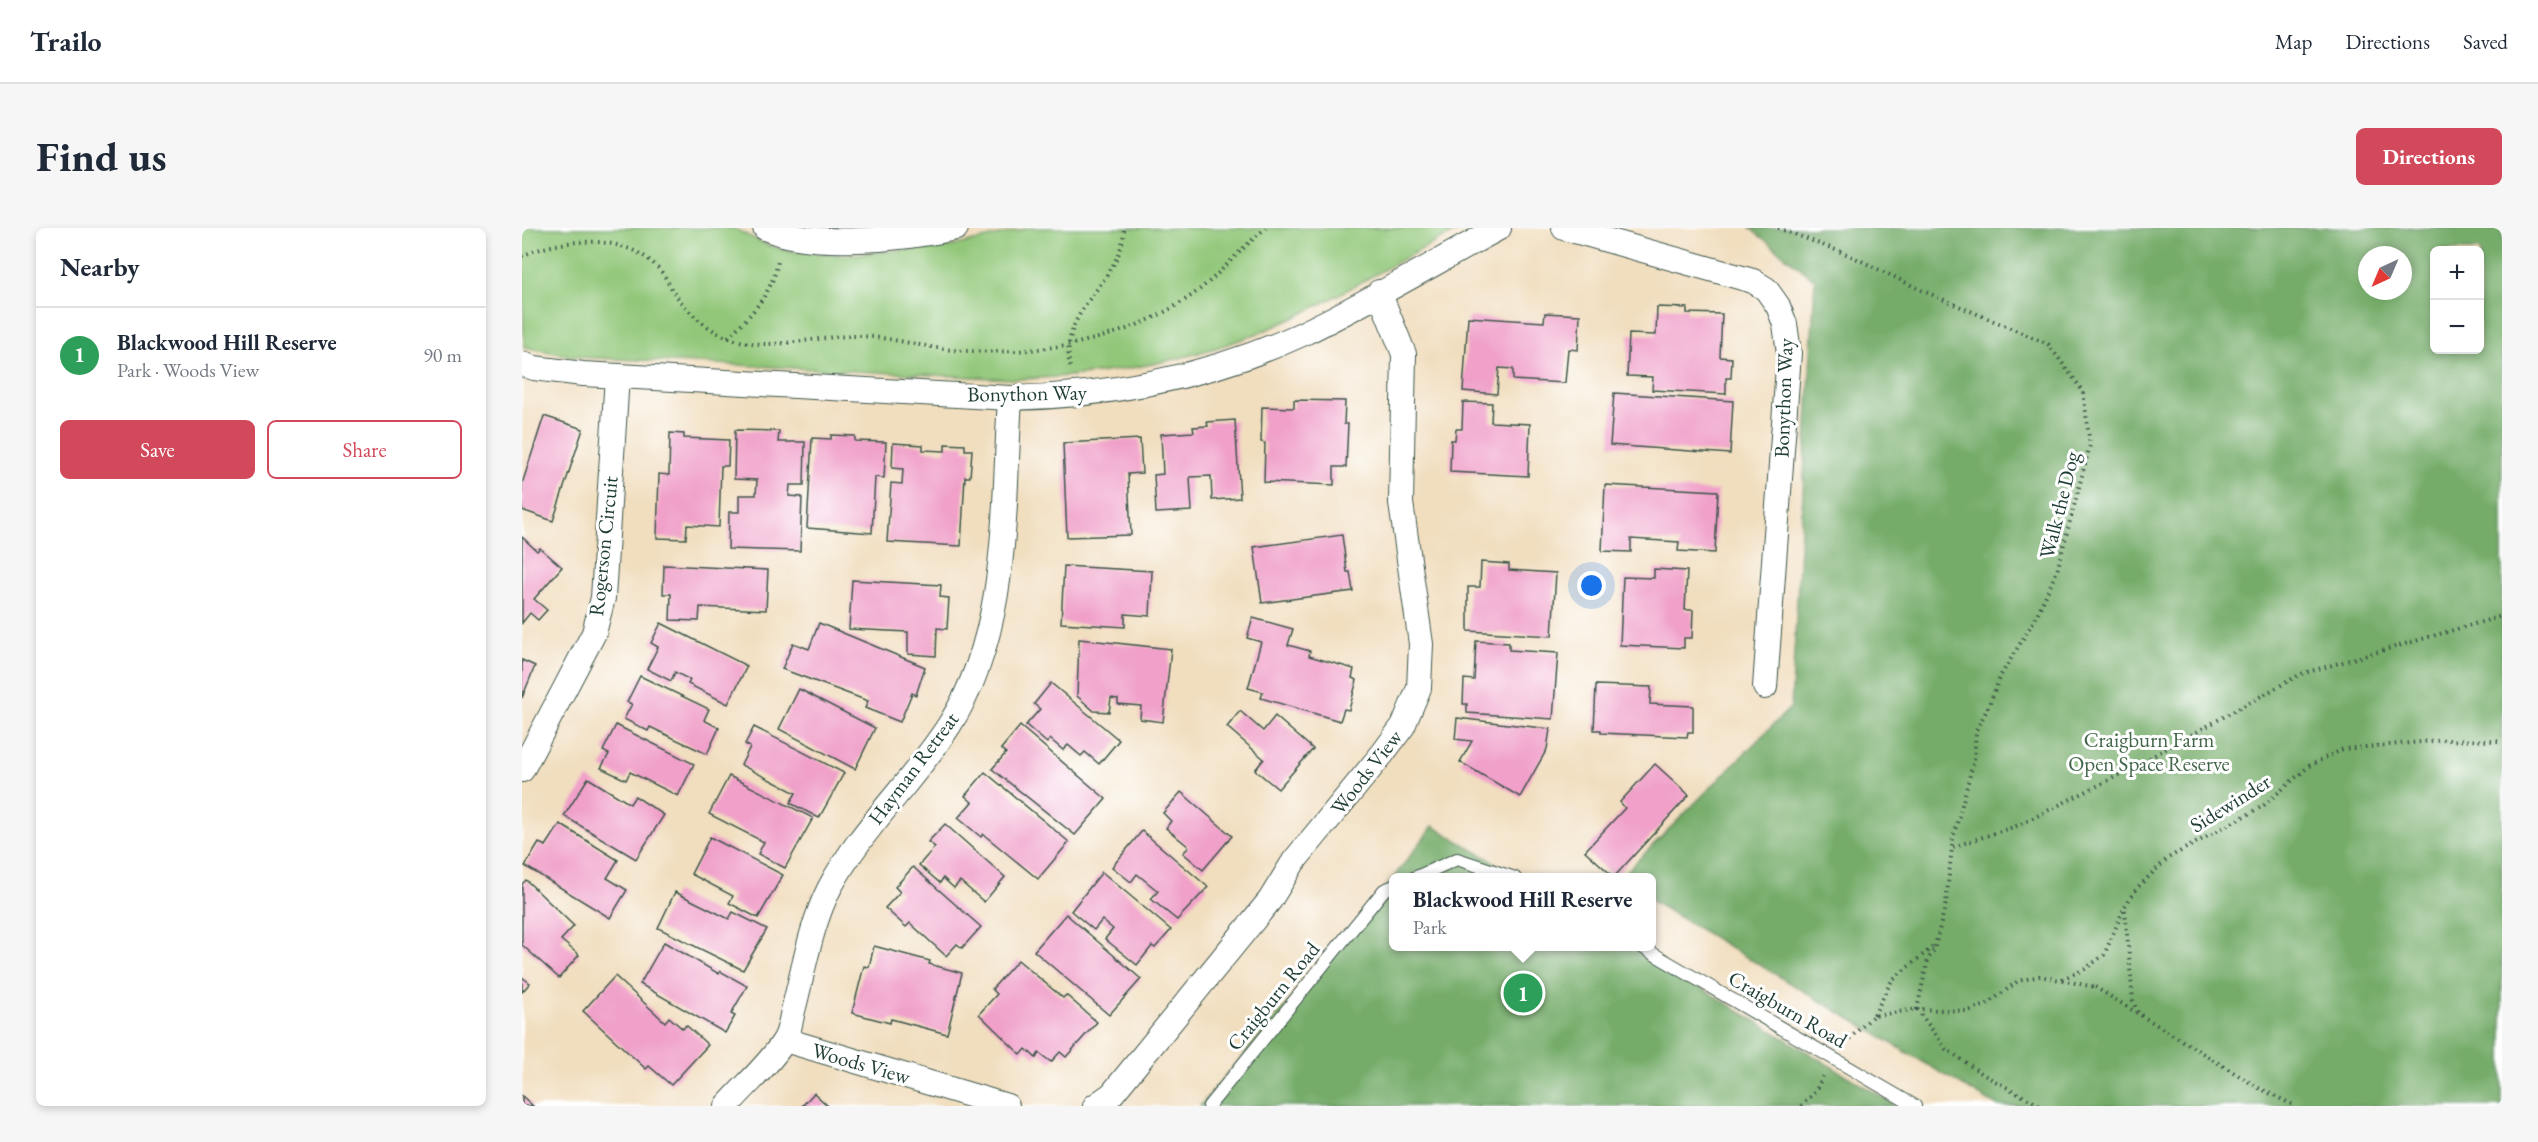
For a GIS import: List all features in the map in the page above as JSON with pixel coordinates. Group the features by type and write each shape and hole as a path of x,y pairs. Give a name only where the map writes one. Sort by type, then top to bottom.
{"street":[{"path":"771,230 801,238 861,240 956,228"},
{"name":"Bonython Way","path":"522,364 534,368 617,376 1010,398 1076,395 1166,380 1261,351 1302,334 1499,228"},
{"name":"Bonython Way","path":"1564,228 1739,275 1766,289 1778,306 1785,324 1789,352 1765,687"},
{"name":"Woods View","path":"1095,1106 1112,1094 1269,900 1294,861 1383,753 1403,726 1419,688 1421,644 1401,502 1404,354 1379,292"},
{"name":"Rogerson Circuit","path":"522,770 594,633 603,598 617,376"},
{"name":"Hayman Retreat","path":"726,1106 785,1040 828,891 859,840 950,724 969,692 993,619 998,583 1010,398"},
{"name":"Woods View","path":"785,1040 1007,1106"}],"lane":[{"path":"1425,873 1457,859 1500,873"},
{"name":"Craigburn Road","path":"1209,1106 1384,890 1389,888"},
{"name":"Craigburn Road","path":"1649,951 1915,1106"}],"path":[{"path":"1076,395 1067,354 1069,344 1081,310 1119,258 1124,228"},
{"path":"522,256 549,246 586,243 615,245 637,252 656,265 679,299 698,320 728,338 765,343 859,336 978,352 1069,344 1129,329 1161,315 1215,277 1266,228"},
{"name":"Walk the Dog","path":"1779,228 1849,255 1921,290 2048,344 2083,392 2090,445 2057,571 2035,619 2001,675 1988,710 1976,730 1974,760 1952,847 1946,903 1936,945 1928,959 1917,1010"},
{"path":"728,338 757,308 774,281 778,260 771,230"},
{"path":"1952,847 2019,825 2049,811 2118,776 2301,674 2502,616"},
{"name":"Sidewinder","path":"2062,979 2085,969 2104,955 2125,906 2137,888 2168,858 2263,806 2309,766 2343,749 2444,740 2502,741"},
{"path":"2125,906 2133,1001 2139,1015"},
{"path":"1801,1106 1815,1092 1831,1057 1873,1016 1892,980 1936,945"},
{"name":"Sidewinder","path":"1873,1016 1917,1010 1968,1011 1986,1005 2018,981 2040,976 2062,979 2095,987 2259,1088 2295,1106"},
{"path":"1917,1010 1946,1049 1984,1075 2041,1106"}],"green space":[{"path":"522,228 733,228 769,246 789,251 843,255 949,247 1029,228 1464,228 1291,319 1224,345 1154,364 1119,370 1048,378 1012,379 576,357 524,347"},
{"name":"Craigburn Farm Open Space Reserve","path":"1750,228 2502,228 2502,1106 1997,1106 1656,903 1656,873 1625,873 1791,707 1815,280"},
{"path":"1433,826 1512,873 1397,873"},
{"path":"1389,883 1389,951 1640,951 1897,1106 1200,1106"}],"building":[{"path":"1657,307 1687,308 1687,313 1722,314 1720,357 1732,358 1731,378 1726,378 1726,394 1652,390 1653,377 1627,376 1629,334 1656,335"},
{"path":"1545,313 1580,315 1578,350 1568,349 1565,383 1513,380 1513,369 1499,368 1497,394 1463,391 1468,317 1544,322"},
{"path":"1614,393 1733,401 1730,454 1610,445"},
{"path":"1294,400 1345,401 1344,424 1348,424 1346,467 1334,467 1334,485 1264,482 1265,443 1261,442 1262,407 1294,408"},
{"path":"1463,402 1492,403 1491,422 1530,424 1528,476 1450,472 1451,440 1455,440 1456,429 1462,429"},
{"path":"544,416 583,429 553,521 522,510 522,484"},
{"path":"1235,420 1240,498 1212,500 1211,476 1190,477 1192,511 1156,513 1154,475 1163,474 1161,434 1194,432 1193,427 1208,426 1207,422"},
{"path":"735,430 779,431 778,442 805,442 804,485 790,485 789,496 802,497 800,551 728,549 729,512 739,512 739,495 756,495 757,480 734,479"},
{"path":"670,433 684,434 684,438 729,440 728,466 721,466 719,527 687,525 686,539 657,538 659,474 669,475"},
{"path":"831,435 855,436 855,441 886,442 884,478 875,477 872,533 807,528 812,438 831,439"},
{"path":"1140,439 1142,473 1128,474 1131,535 1067,537 1063,443"},
{"path":"893,443 923,445 923,450 945,451 945,444 965,445 965,450 972,450 970,477 965,477 961,546 887,542 891,483 902,484 903,469 892,468"},
{"path":"1605,485 1718,491 1715,553 1678,551 1679,542 1631,539 1631,552 1602,551"},
{"path":"1342,535 1347,572 1350,572 1353,591 1262,603 1254,547"},
{"path":"522,537 537,551 540,548 562,567 534,599 547,610 538,620 530,613 522,623"},
{"path":"1481,562 1509,564 1509,570 1556,573 1552,636 1468,631 1468,587 1480,587"},
{"path":"664,565 768,570 766,610 700,607 699,621 670,620 671,594 663,594"},
{"path":"1064,566 1152,571 1150,616 1125,614 1125,627 1061,623"},
{"path":"1654,569 1687,571 1685,610 1693,610 1692,638 1684,638 1684,648 1620,645 1623,577 1654,578"},
{"path":"852,580 941,585 940,597 949,598 947,629 937,628 936,656 908,654 908,632 849,629"},
{"path":"1253,618 1293,629 1288,645 1310,651 1309,656 1354,669 1352,678 1357,680 1349,710 1344,709 1340,721 1261,698 1263,692 1248,688 1261,642 1247,638"},
{"path":"661,623 747,666 728,704 688,684 690,680 675,672 671,681 647,669 658,647 651,643"},
{"path":"819,623 925,667 916,695 912,693 900,722 865,708 868,701 782,669 793,643 809,649"},
{"path":"1079,639 1171,649 1163,722 1140,719 1141,706 1118,704 1118,699 1111,698 1109,712 1094,711 1077,696"},
{"path":"1476,641 1509,643 1509,650 1558,653 1553,719 1467,713 1467,704 1463,704 1464,679 1474,680"},
{"path":"522,660 535,666 522,698"},
{"path":"640,676 709,709 704,720 719,728 707,754 650,727 648,731 624,719 632,704 627,702"},
{"path":"1051,683 1119,740 1099,764 1085,752 1081,756 1068,745 1063,750 1050,739 1047,743 1026,725 1040,709 1034,704"},
{"path":"1596,685 1651,687 1650,704 1693,706 1693,732 1688,732 1687,737 1601,733 1601,730 1594,730"},
{"path":"799,689 875,728 855,769 779,729"},
{"path":"1240,711 1263,731 1275,716 1313,749 1278,789 1255,770 1264,759 1227,727"},
{"path":"1457,718 1550,729 1547,749 1520,797 1460,762 1472,741 1455,739"},
{"path":"616,725 694,764 678,796 630,772 626,780 601,768 609,754 603,751"},
{"path":"1020,726 1106,799 1075,835 992,769 1006,753 1001,749"},
{"path":"754,727 844,773 819,818 790,803 796,793 741,765 750,747 745,744"},
{"path":"1655,764 1689,795 1618,873 1610,873 1585,851 1625,808 1620,802"},
{"path":"985,772 1069,842 1038,879 983,834 981,837 958,818 972,802 965,796"},
{"path":"729,776 813,818 785,868 758,854 764,842 709,814"},
{"path":"588,778 630,804 635,796 664,815 636,859 564,816"},
{"path":"1181,792 1232,836 1203,870 1183,853 1189,847 1166,828 1171,821 1163,813"},
{"path":"560,824 618,860 607,878 627,890 610,918 525,866 539,843 546,846"},
{"path":"945,824 1005,877 984,902 960,881 954,888 943,878 940,883 919,865 935,847 928,842"},
{"path":"1142,831 1208,887 1177,920 1151,899 1158,891 1137,874 1131,882 1112,867"},
{"path":"710,837 783,875 758,918 729,903 733,896 691,874"},
{"path":"913,867 981,927 962,948 957,944 946,956 910,923 906,927 885,908 900,892 895,887"},
{"path":"1102,872 1171,930 1155,948 1152,946 1137,965 1105,939 1113,929 1102,920 1094,930 1071,911"},
{"path":"526,880 574,926 561,940 579,955 559,978 522,945 522,884"},
{"path":"675,892 729,919 733,912 767,929 743,970 658,928"},
{"path":"1066,914 1141,979 1109,1015 1034,951"},
{"path":"664,942 719,974 720,971 747,986 731,1014 735,1016 725,1033 640,984"},
{"path":"874,946 930,961 929,964 962,973 947,1034 891,1019 890,1023 852,1013 864,966 869,967"},
{"path":"1018,960 1063,998 1066,995 1097,1022 1066,1057 1060,1052 1051,1062 1039,1053 1036,1058 1026,1049 1021,1055 979,1014 997,994 992,989"},
{"path":"615,976 665,1022 669,1017 683,1029 686,1025 708,1045 671,1085 649,1066 646,1069 583,1011"},
{"path":"522,977 530,983 522,992"},
{"path":"814,1093 828,1106 802,1106"},
{"path":"522,1096 533,1106 522,1106"}],"place":[{"name":"Blackwood Hill Reserve","path":"1523,993"}]}
